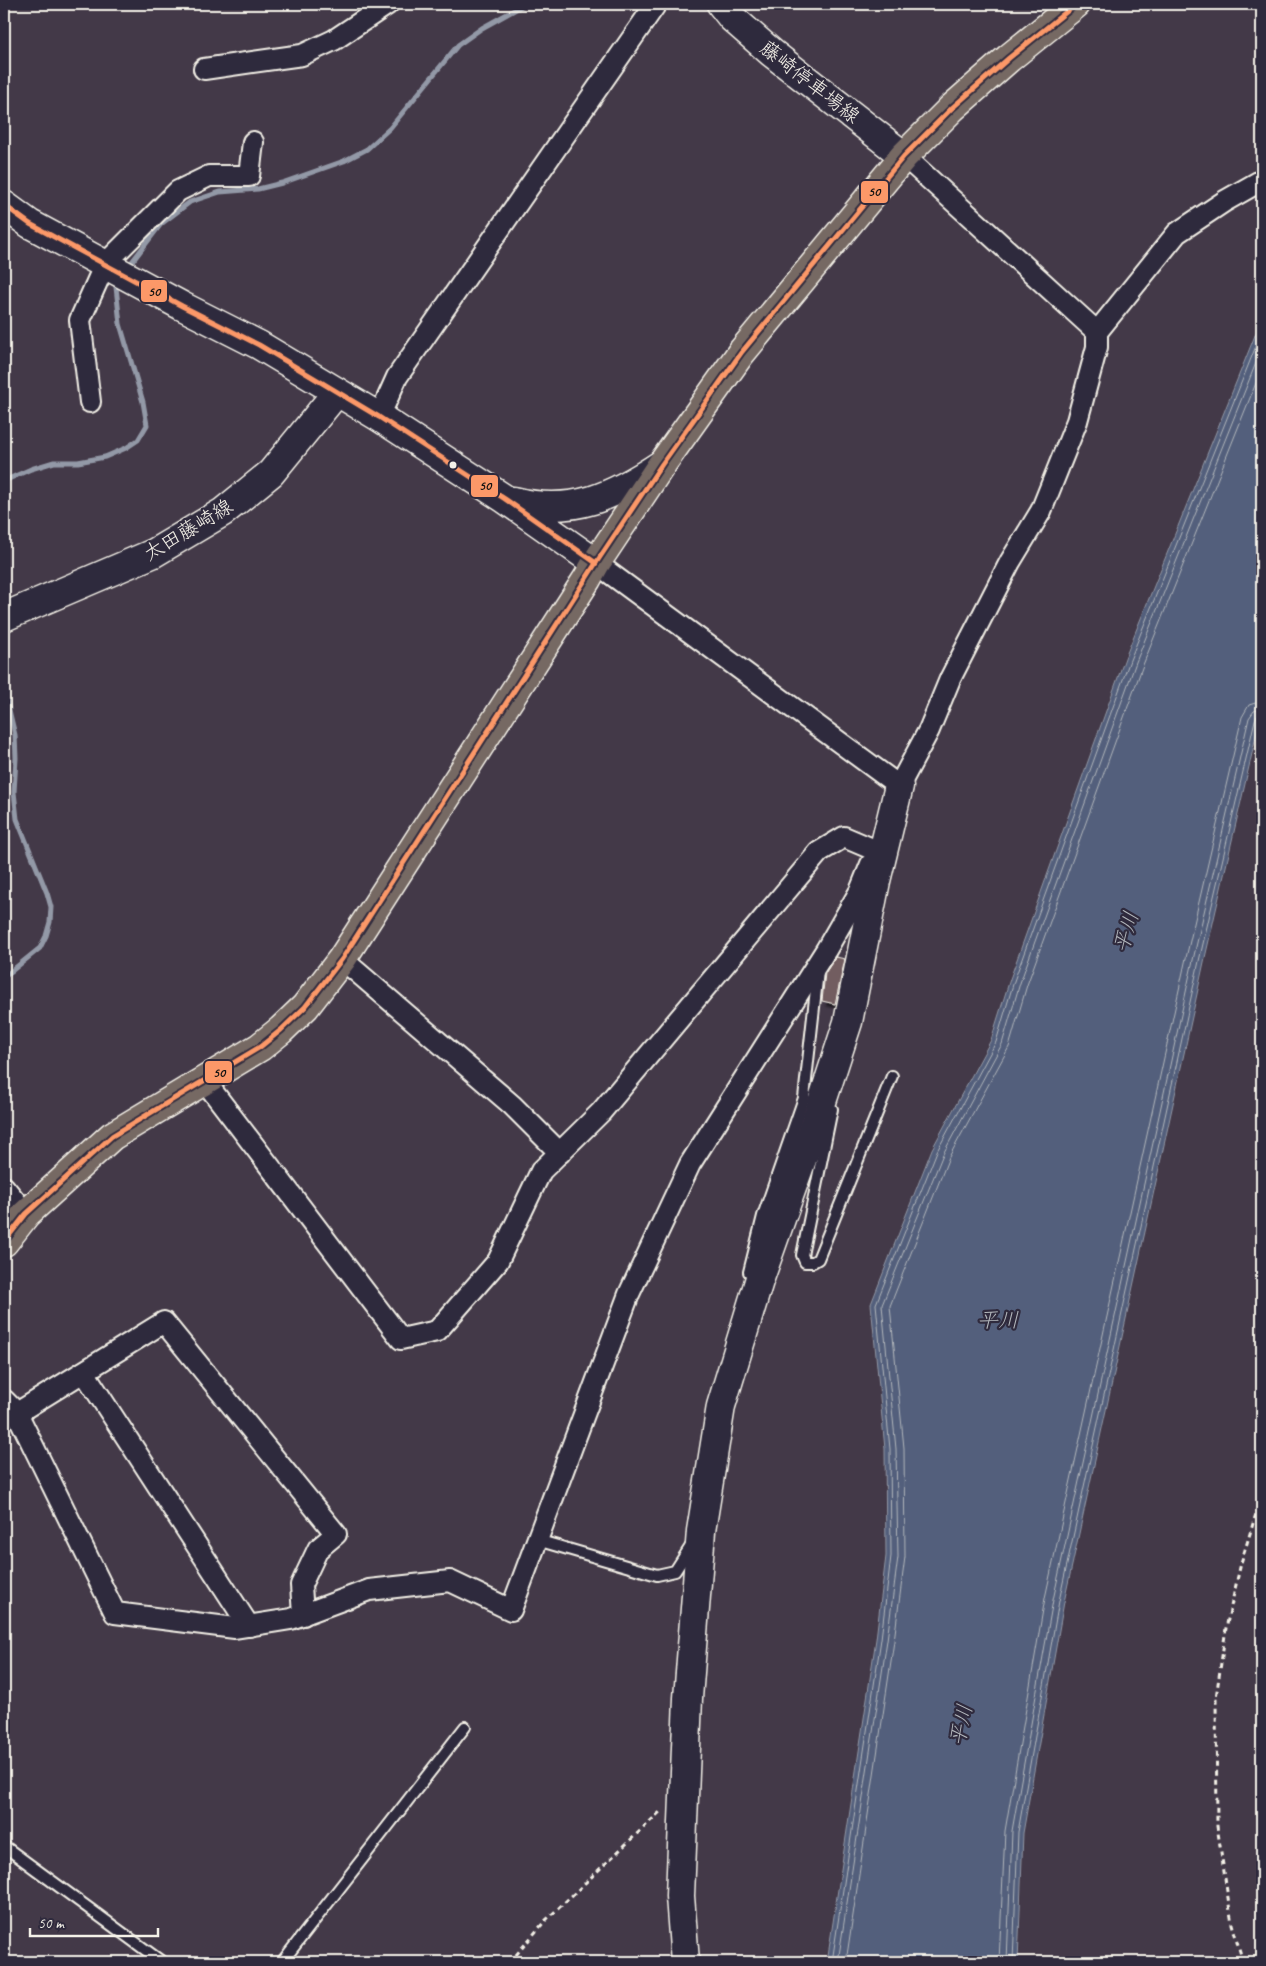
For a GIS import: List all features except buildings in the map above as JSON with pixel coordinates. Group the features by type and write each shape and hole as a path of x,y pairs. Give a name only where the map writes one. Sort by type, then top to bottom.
{"highway":[{"path":"4,1242 26,1214 112,1136 260,1047 305,1007 342,959 596,563 662,464 741,353 904,156 952,108 1009,58 1076,4"}],"main road":[{"name":"藤崎停車場線","path":"721,4 732,18 772,53 904,156"},
{"path":"4,205 30,224 259,345 379,417 505,499 596,563"},
{"name":"太田藤崎線","path":"4,617 154,553 223,512 271,473 337,392"},
{"path":"505,499 548,507 577,504 615,493 662,464"},
{"path":"685,1962 680,1896 688,1698 701,1531 721,1406 754,1298 848,1022 881,848 899,786"}],"street":[{"path":"204,69 302,55 334,40 388,4"},
{"path":"379,417 397,377 656,4"},
{"path":"90,402 80,320 105,264 178,191 209,176 249,176 253,142"},
{"path":"904,156 1097,332"},
{"path":"596,563 899,786 929,730 950,679 1006,570 1041,511 1077,421 1097,347 1097,332 1177,233 1225,201 1262,180"},
{"path":"204,1080 401,1340 436,1331 498,1261 541,1171 601,1112 819,852 844,837 881,848 860,891 819,960 690,1164 629,1294 511,1610 450,1581 369,1590 303,1615 291,1619 234,1628 115,1613 10,1406 84,1372 164,1322 336,1534 318,1549 301,1585 303,1615"},
{"path":"342,959 512,1105 560,1153"},
{"path":"4,1187 26,1214"},
{"path":"84,1372 249,1626"}],"lane":[{"path":"754,1298 748,1276 763,1216 804,1098 819,960"},
{"path":"848,1022 839,1077 802,1255 805,1262 813,1262 818,1259 892,1076"},
{"path":"537,1540 657,1575 675,1571 701,1531"},
{"path":"282,1962 465,1727"},
{"path":"4,1846 162,1962"}],"path":[{"path":"1243,1962 1232,1924 1217,1826 1216,1698 1226,1628 1241,1564 1262,1494"},
{"path":"510,1962 545,1921 659,1814 663,1808"}],"water":[{"name":"平川","path":"1262,318 1262,710 1204,962 1064,1602 1023,1833 1018,1962 827,1962 876,1639 886,1556 885,1449 871,1304 932,1149 991,1040 1010,979 1125,658"}],"waterway":[{"path":"128,267 161,224 190,202 220,192 258,189 282,183 344,161 367,149 390,128 458,45 482,28 525,4"},
{"path":"4,481 31,469 54,462 78,462 105,457 126,448 138,440 147,425 143,402 120,324 116,287 120,281"},
{"path":"4,573 8,605"},
{"path":"4,675 9,623"},
{"path":"4,689 15,735 14,792 17,819 51,907 50,922 40,948 4,977"}],"transit line":[{"name":"50","path":"4,1242 26,1214 112,1136 260,1047 305,1007 342,959 596,563 662,464 741,353 904,156 952,108 1009,58 1076,4"},
{"name":"50","path":"4,205 30,224 259,345 379,417 505,499 596,563"}]}
